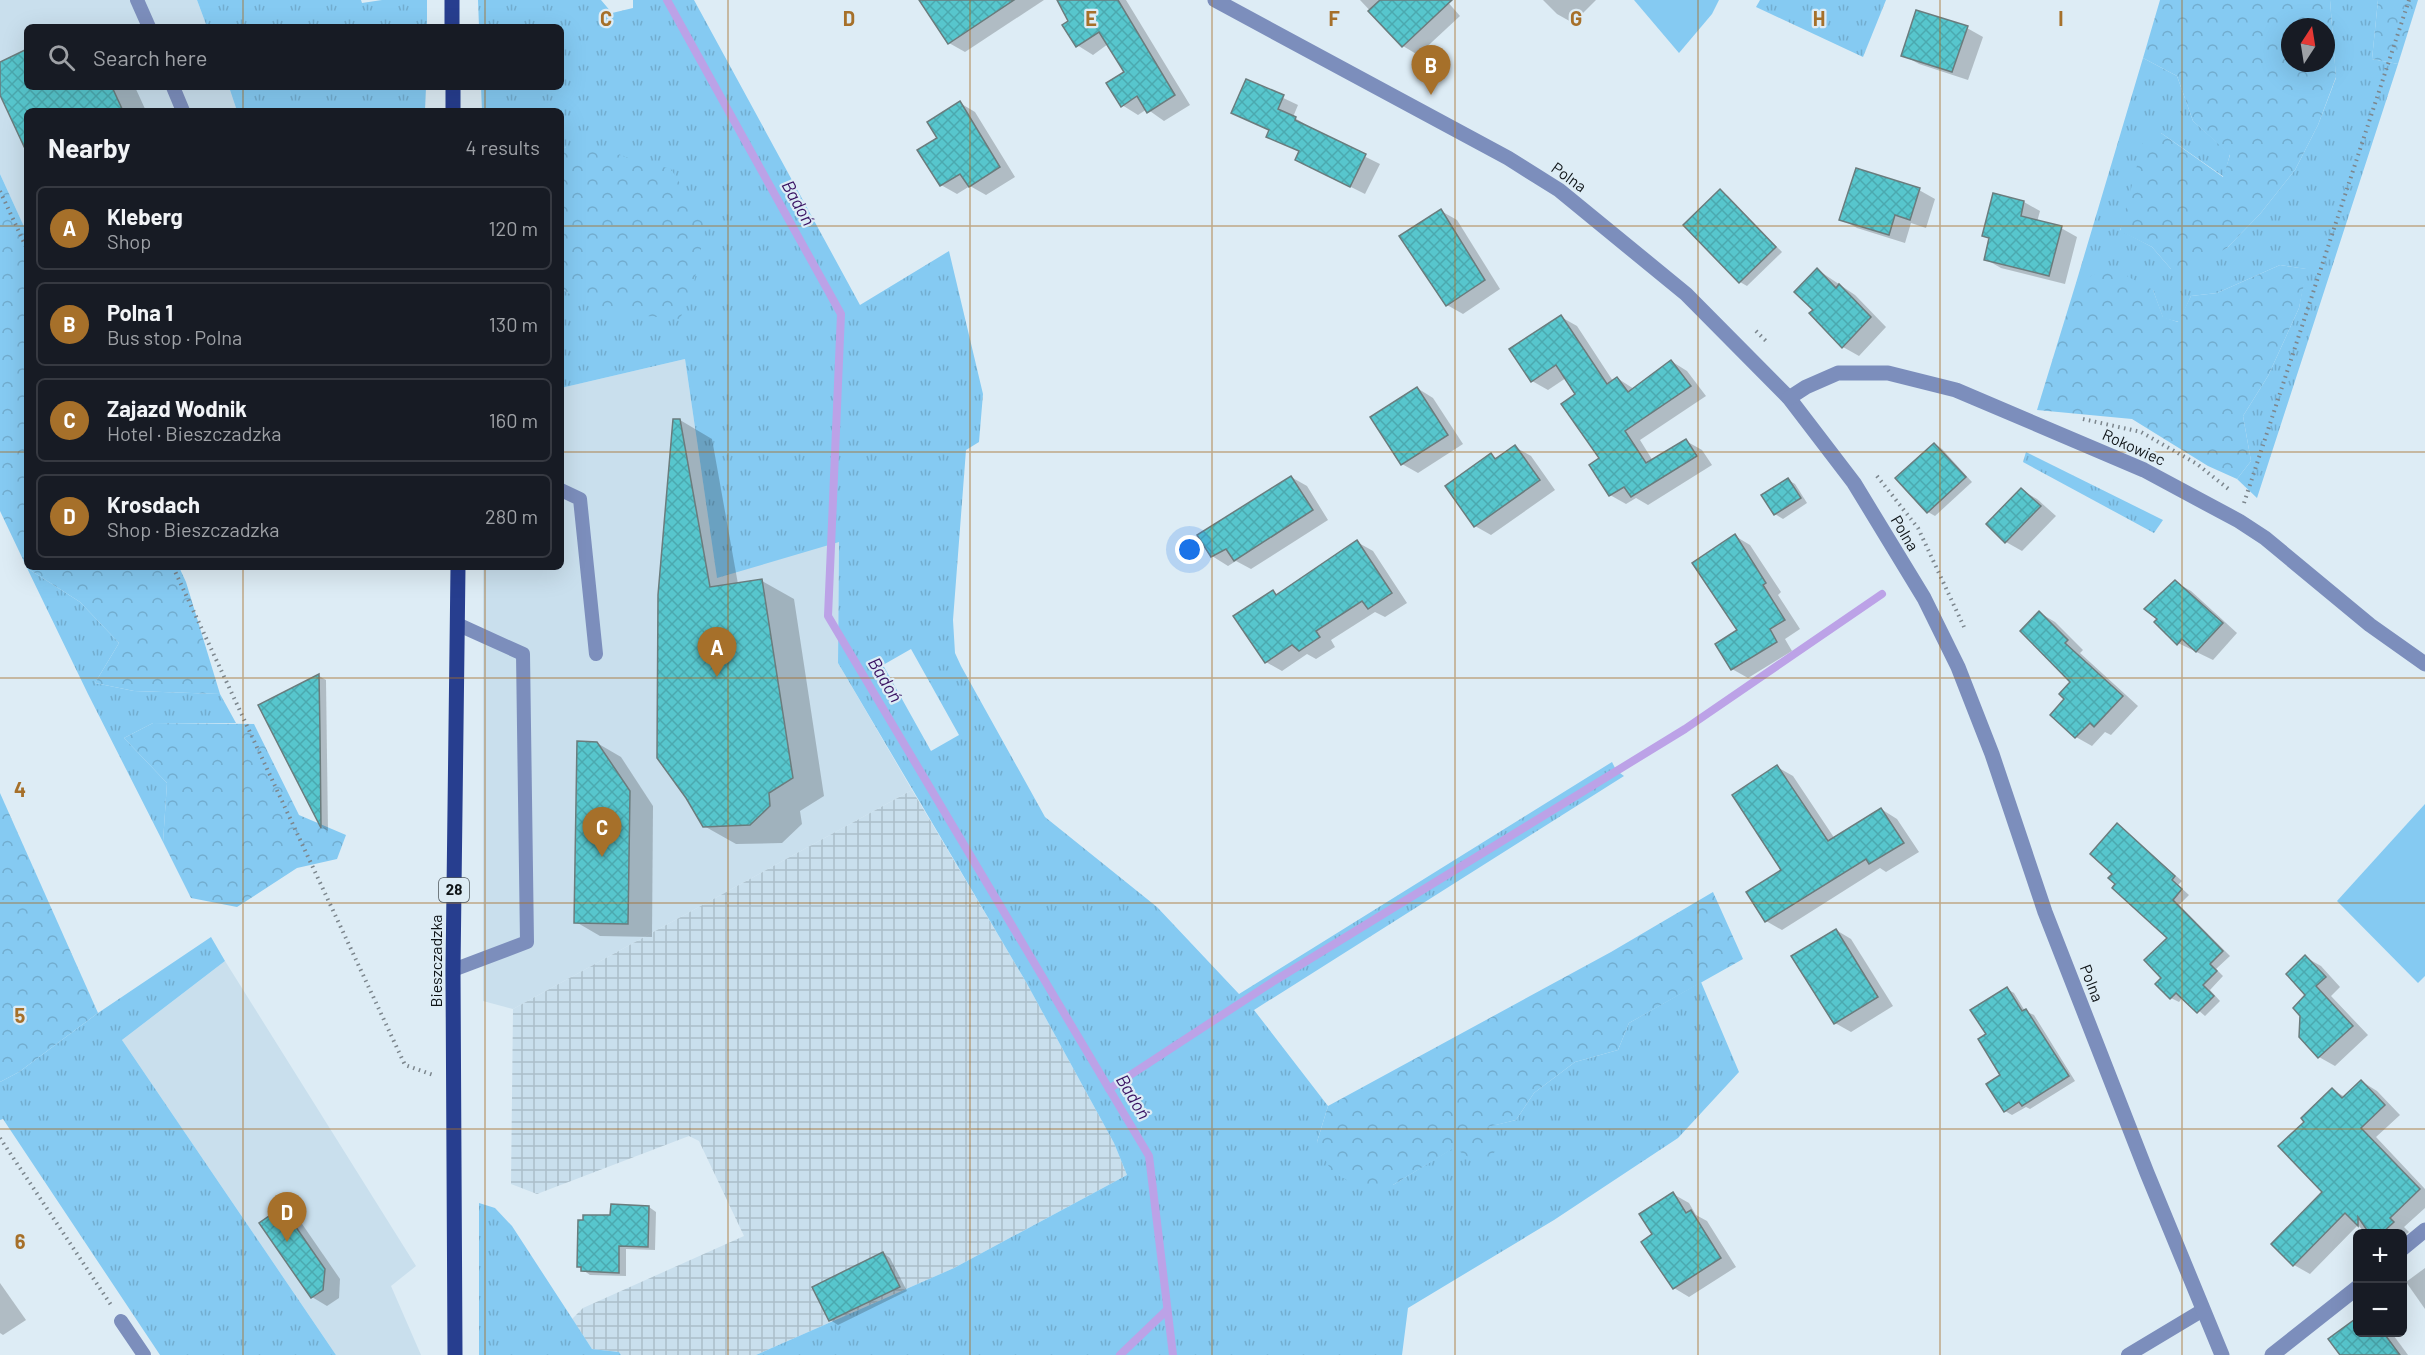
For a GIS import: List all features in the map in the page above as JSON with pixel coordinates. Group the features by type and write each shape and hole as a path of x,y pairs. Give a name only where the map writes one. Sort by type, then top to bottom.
{"main road":[{"path":"452,0 452,24"},
{"path":"453,90 453,108"},
{"name":"Bieszczadzka","path":"455,1355 453,970 458,570"}],"street":[{"name":"Polna","path":"1215,0 1508,158 1559,190 1686,294 1789,398 1854,483 1924,598 1958,667 1992,754 2045,912 2146,1173 2222,1355"},
{"name":"Rokowiec","path":"1789,398 1806,387 1838,373 1888,373 1956,390 2144,470 2239,521 2265,538 2370,625 2425,664"},
{"path":"2407,1246 2425,1230"},
{"path":"2272,1355 2353,1291"}],"lane":[{"path":"137,0 148,24"},
{"path":"174,90 182,108"},
{"path":"564,491 580,499 596,654"},
{"path":"453,970 527,942 523,654 459,625"},
{"path":"2128,1355 2203,1310"},
{"path":"121,1321 144,1355"}],"path":[{"path":"2239,521 2409,0"},
{"path":"0,191 24,243"},
{"path":"1753,329 1775,352"},
{"path":"1870,467 1918,528 1968,636"},
{"path":"174,570 405,1065 454,1083"},
{"path":"0,1138 121,1321"}],"shaded area":[{"path":"0,0 197,0 206,24 24,24 24,90 230,90 236,108 24,108 24,226 0,174"},
{"path":"685,359 717,577 839,541 838,663 912,790 513,1009 483,1001 483,570 564,570 564,387"},
{"path":"912,790 1026,982 1114,1143 1127,1175 954,1268 756,1355 621,1355 619,1352 592,1349 572,1319 583,1308 744,1236 699,1141 689,1136 537,1194 511,1184 513,1009"},
{"path":"225,961 416,1266 391,1286 421,1355 336,1355 122,1040"}],"green space":[{"path":"197,0 361,0 362,3 382,0 427,0 427,24 206,24"},
{"path":"478,0 601,0 612,13 633,8 633,0 694,0 860,305 949,251 983,394 979,442 966,450 953,620 955,653 1045,817 1157,907 1239,994 1612,762 1616,770 1624,776 1254,1010 1328,1106 1317,1142 1393,1185 1487,1127 1516,1120 1534,1093 1575,1062 1618,1050 1629,1023 1701,982 1739,1072 1678,1138 1554,1220 1408,1308 1402,1355 756,1355 954,1268 1127,1175 1114,1143 1026,982 838,663 839,542 717,578 685,359 564,387 564,290 568,293 564,108 482,108 481,90 564,90 564,24 479,24","holes":["911,649 959,735 931,751 883,665"]},
{"path":"1634,0 1719,0 1712,14 1679,53"},
{"path":"1760,0 1886,0 1863,57 1756,7"},
{"path":"2160,0 2330,0 2331,18 2281,18 2281,72 2335,72 2335,64 2336,77 2318,125 2295,170 2260,214 2227,248 2184,271 2171,269 2152,247 2120,231 2146,131 2161,133 2223,177 2230,155 2193,121 2177,76 2143,58"},
{"path":"2330,0 2378,0 2372,59 2398,64 2257,498 2237,479 2251,461 2243,416 2268,376 2299,308 2306,269 2280,265 2217,293 2191,296 2179,322 2163,318 2153,290 2076,283 2143,58 2177,76 2193,121 2230,154 2224,177 2161,133 2120,230 2152,247 2171,269 2227,248 2260,214 2295,170 2318,125 2336,78 2335,18 2331,18"},
{"path":"2378,0 2418,0 2398,64 2372,59"},
{"path":"230,90 426,90 425,108 236,108"},
{"path":"564,148 600,150 671,169 706,225 693,287 680,319 618,312 588,303 564,290"},
{"path":"0,174 24,226 24,562 0,511"},
{"path":"2280,265 2307,269 2299,308 2268,376 2243,416 2251,461 2237,479 2208,466 2132,419 2037,410 2076,283 2110,267 2153,290 2163,317 2178,322 2191,296 2217,293"},
{"path":"2026,452 2163,520 2154,533 2023,462"},
{"path":"28,570 80,602 119,643 95,683 134,691 220,694 236,723 153,723 124,738 167,783 163,842"},
{"path":"30,570 180,570 220,694 134,691 95,683 119,643 80,602"},
{"path":"153,723 254,724 299,815 346,835 337,859 297,868 237,907 191,898 163,842 167,783 124,738"},
{"path":"0,793 98,1013 19,1072 0,1082"},
{"path":"2425,804 2425,976 2418,983 2337,901"},
{"path":"1713,892 1743,959 1629,1023 1618,1050 1575,1062 1534,1093 1516,1120 1488,1127 1502,1145 1481,1165 1454,1148 1393,1185 1365,1191 1331,1171 1317,1142 1328,1106 1611,952"},
{"path":"211,937 225,961 122,1040 336,1355 160,1355 3,1119 0,1120 0,1082 19,1072 98,1013"},
{"path":"479,1203 495,1208 512,1226 592,1349 619,1352 621,1355 479,1355"}],"building":[{"path":"919,0 1014,0 948,44"},
{"path":"1057,0 1118,0 1175,95 1147,113 1137,96 1121,107 1106,83 1124,72 1099,32 1076,47 1062,25 1068,21"},
{"path":"1380,0 1452,0 1402,47 1368,11"},
{"path":"1916,10 1968,26 1952,72 1901,56"},
{"path":"24,50 24,90 113,90 122,108 24,108 24,147 0,95 0,62"},
{"path":"1246,79 1284,95 1278,109 1296,117 1295,120 1366,154 1350,187 1295,160 1299,151 1266,137 1269,130 1231,113"},
{"path":"960,101 1000,167 969,187 960,174 940,186 917,150 937,138 927,122"},
{"path":"1856,168 1920,188 1910,220 1895,215 1889,235 1839,220"},
{"path":"1720,189 1776,247 1739,283 1683,225"},
{"path":"1993,193 2024,201 2021,216 2062,226 2049,276 1984,260 1989,238 1982,236"},
{"path":"1441,209 1485,280 1446,306 1399,236"},
{"path":"1817,268 1836,288 1839,284 1871,317 1842,348 1809,313 1813,310 1794,292"},
{"path":"1561,315 1607,384 1617,377 1628,392 1671,360 1691,386 1625,431 1646,463 1686,439 1697,456 1631,497 1624,487 1609,496 1589,465 1599,458 1561,404 1575,394 1556,365 1531,382 1509,349"},
{"path":"1417,387 1448,435 1401,465 1370,417"},
{"path":"673,419 680,419 710,587 762,579 793,778 769,793 770,806 750,825 703,827 686,798 657,758 658,595"},
{"path":"1934,443 1966,477 1927,513 1895,478"},
{"path":"1515,445 1540,480 1474,527 1445,486 1491,453 1495,459"},
{"path":"1291,476 1313,510 1234,561 1226,549 1211,557 1197,535"},
{"path":"1788,478 1801,498 1774,515 1761,495"},
{"path":"2021,488 2041,506 2005,543 1986,524"},
{"path":"1735,534 1766,583 1763,585 1785,620 1770,629 1777,642 1731,670 1715,644 1737,630 1692,563"},
{"path":"1357,540 1392,593 1368,609 1362,601 1316,631 1320,637 1299,651 1292,645 1265,663 1233,616 1273,590 1276,595"},
{"path":"2175,580 2223,623 2196,652 2182,639 2177,645 2154,622 2157,619 2144,609"},
{"path":"2039,611 2068,640 2065,643 2123,696 2094,727 2090,723 2075,738 2050,715 2064,699 2059,694 2070,682 2020,631"},
{"path":"319,674 320,733 321,828 258,705"},
{"path":"577,741 597,742 630,791 628,924 574,923"},
{"path":"1777,765 1828,841 1881,808 1904,843 1869,864 1866,859 1765,922 1746,892 1781,870 1732,795"},
{"path":"2117,823 2175,876 2172,880 2182,889 2173,900 2223,951 2210,964 2217,971 2203,985 2214,996 2197,1013 2176,993 2170,999 2155,984 2161,978 2144,960 2167,938 2112,888 2115,884 2108,878 2112,874 2090,854"},
{"path":"1836,929 1878,997 1834,1024 1791,956"},
{"path":"2305,955 2326,977 2316,986 2353,1026 2318,1058 2299,1037 2300,1016 2293,1008 2305,995 2286,974"},
{"path":"2007,987 2022,1011 2026,1009 2069,1076 2022,1106 2019,1102 2004,1112 1986,1084 2000,1075 1978,1039 1986,1034 1970,1010"},
{"path":"2361,1080 2385,1105 2361,1128 2420,1189 2390,1218 2394,1222 2386,1229 2366,1229 2358,1217 2358,1226 2345,1213 2293,1266 2271,1244 2322,1192 2278,1146 2304,1122 2301,1118 2332,1088 2342,1098"},
{"path":"1673,1192 1686,1213 1691,1210 1721,1258 1673,1289 1641,1242 1652,1234 1639,1214"},
{"path":"611,1204 649,1206 648,1247 619,1246 619,1273 581,1271 581,1267 577,1267 578,1220 583,1220 583,1215 610,1215"},
{"path":"282,1207 325,1269 323,1290 311,1298 259,1223"},
{"path":"883,1252 900,1287 829,1321 812,1287"},
{"path":"2353,1321 2353,1337 2387,1337 2400,1355 2340,1355 2328,1339"}],"waterway":[{"name":"Badoń","path":"667,0 841,314 828,616 1149,1156 1173,1355"},
{"path":"1109,1089 1274,981 1685,729 1882,594"},
{"path":"1120,1355 1167,1310"}],"place":[{"name":"Polna 1","path":"1431,95"},
{"name":"Kleberg","path":"717,677"},
{"name":"Zajazd Wodnik","path":"602,857"},
{"name":"Krosdach","path":"287,1242"}]}
